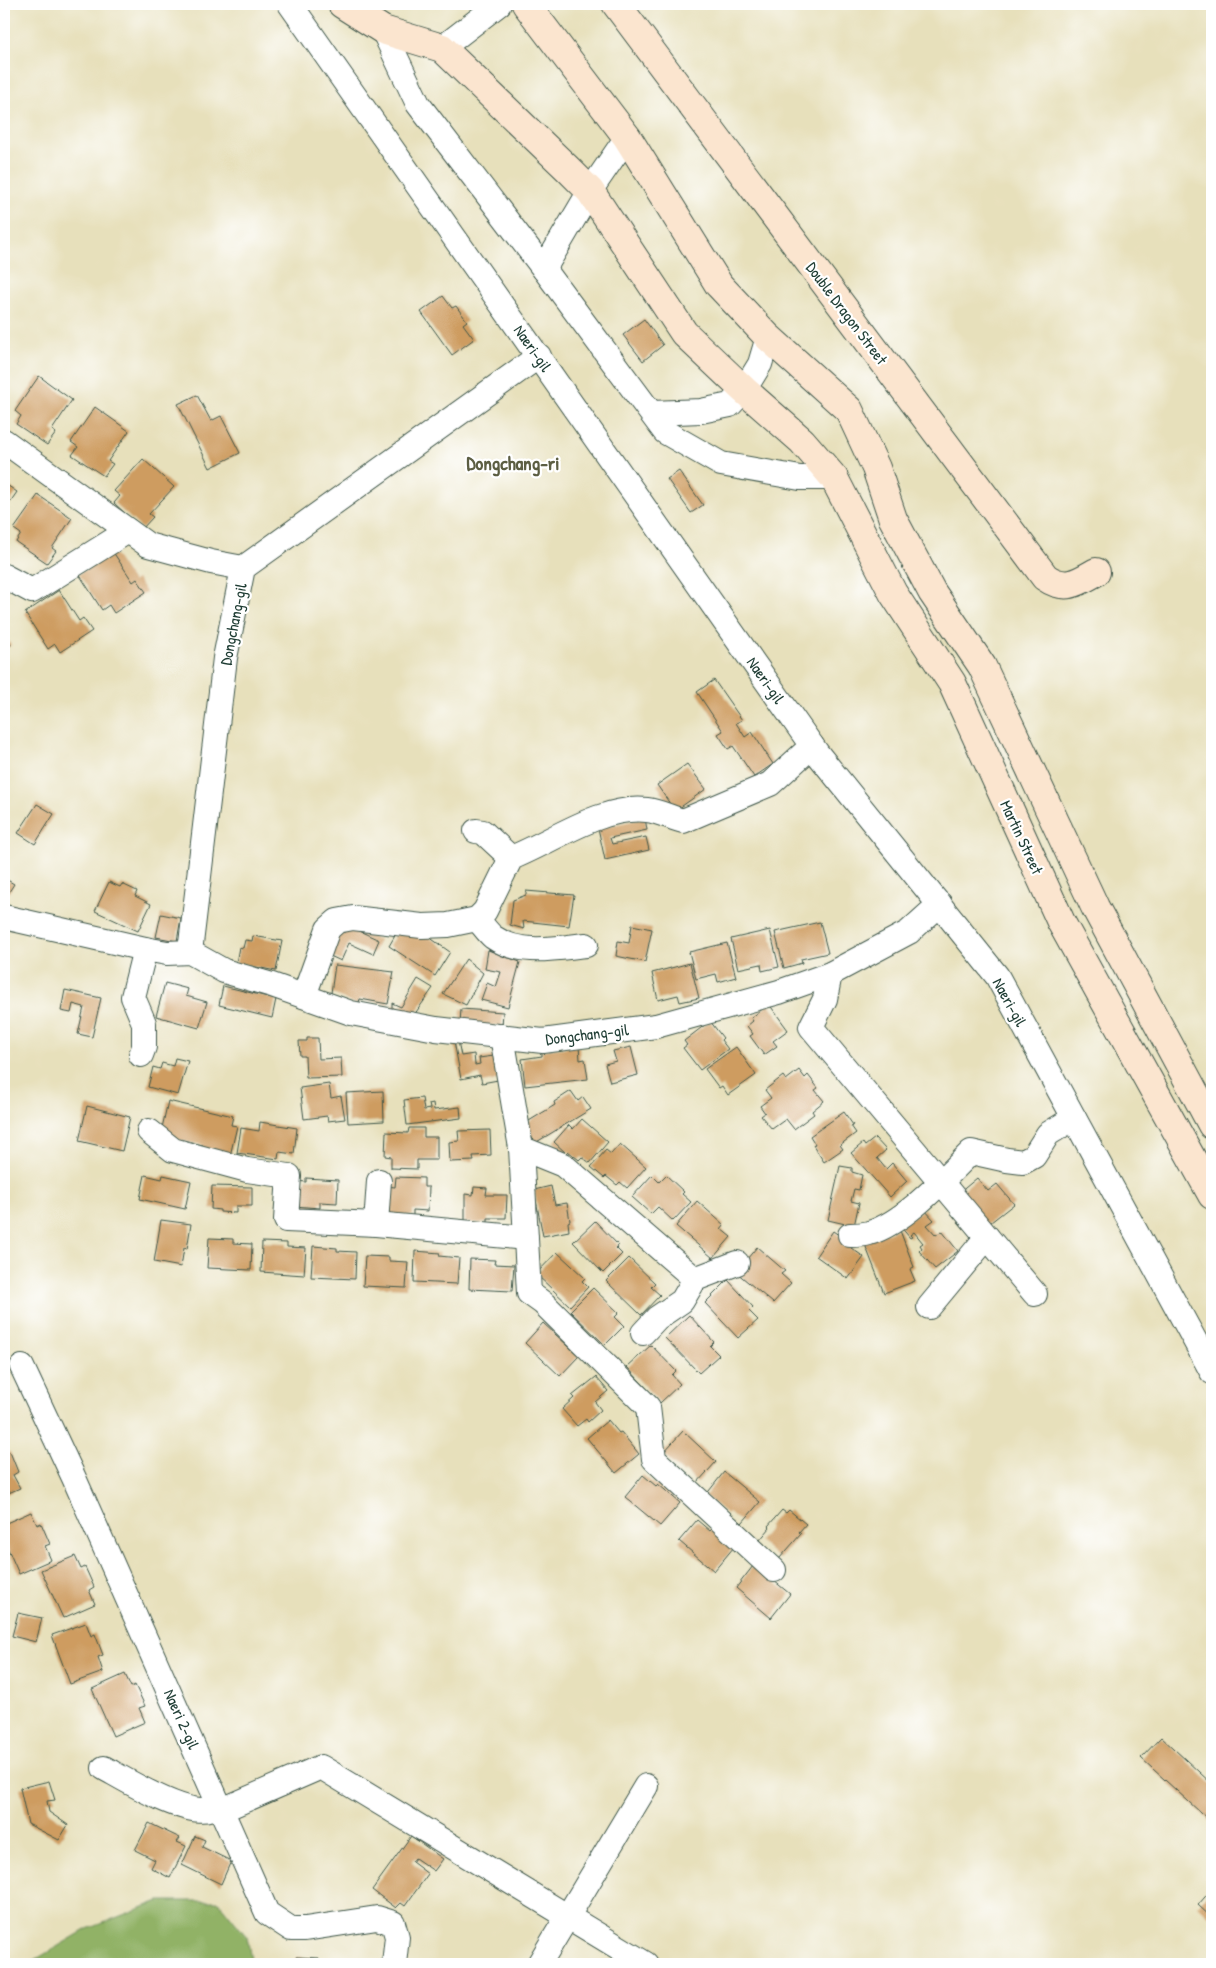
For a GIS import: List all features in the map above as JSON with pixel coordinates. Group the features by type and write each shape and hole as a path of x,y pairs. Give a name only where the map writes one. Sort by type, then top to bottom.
{"main road":[{"path":"342,4 383,30 442,48"},
{"path":"526,4 627,137 719,286 768,337 849,410 876,468 893,519 932,592 982,666 1095,907 1212,1125"},
{"name":"Double Dragon Street","path":"616,4 1045,577 1054,584 1066,586 1096,572"},
{"name":"Martin Street","path":"442,48 590,191 684,332 744,390 802,441 834,478 893,593 952,684 1061,922 1212,1195"}],"street":[{"name":"Naeri-gil","path":"290,4 812,746 997,976 1212,1372"},
{"path":"442,48 499,4"},
{"path":"383,30 418,104 548,274 592,336 665,432 721,464 800,478 834,478"},
{"path":"548,274 590,191 627,137"},
{"path":"652,413 701,411 730,405 744,390 760,364 768,337"},
{"name":"Dongchang-gil","path":"539,356 243,568 226,658 190,952 224,971 304,996 350,1013 436,1029 543,1041 656,1026 779,992 830,974 909,932 940,904"},
{"path":"4,442 148,545 211,562 243,568"},
{"path":"4,595 32,591 128,530"},
{"path":"4,576 32,591"},
{"path":"304,996 328,929 337,921 353,918 422,926 448,926 477,919 485,910 511,858 530,850 573,826 626,810 648,810 683,821 770,784 812,746"},
{"path":"476,831 483,832 511,858"},
{"path":"4,917 145,949 167,953 190,952"},
{"path":"477,919 493,936 514,947 546,950 586,945"},
{"path":"141,1055 144,1047 144,1023 134,997 145,949"},
{"path":"830,974 825,999 811,1027 1035,1294"},
{"path":"502,1036 521,1148 529,1293 543,1303 648,1407 654,1459 774,1570"},
{"path":"850,1235 869,1233 892,1222 917,1204 971,1152 1023,1162 1034,1156 1048,1134 1074,1118"},
{"path":"149,1131 173,1150 247,1170 289,1176 286,1220 376,1224 526,1238"},
{"path":"521,1148 563,1165 695,1279"},
{"path":"376,1224 379,1181"},
{"path":"929,1306 987,1237"},
{"path":"643,1333 657,1318 682,1301 695,1279 738,1263"},
{"name":"Naeri 2-gil","path":"22,1367 267,1912 278,1922 292,1929 305,1929 377,1918 392,1924 397,1937 394,1964"},
{"path":"104,1768 158,1798 194,1808 209,1809 221,1807 321,1767 646,1964"},
{"path":"539,1964 646,1786"}],"green space":[{"path":"159,1901 218,1901 247,1937 252,1964 13,1964 33,1961 87,1929"}],"building":[{"path":"443,296 452,308 456,306 467,321 463,324 474,339 452,355 421,312"},
{"path":"644,319 663,345 643,361 623,335"},
{"path":"39,376 72,400 52,430 56,433 47,445 16,424 21,416 15,411"},
{"path":"197,395 211,421 221,416 240,453 210,468 178,404"},
{"path":"95,407 129,431 108,461 113,464 104,476 72,455 78,447 71,442"},
{"path":"143,459 174,487 149,514 153,517 142,529 114,503 120,496 114,491"},
{"path":"679,471 703,505 691,513 667,479"},
{"path":"4,483 17,492 4,511"},
{"path":"38,495 72,518 52,548 56,551 47,563 16,542 21,534 14,529"},
{"path":"113,552 133,582 137,579 146,592 114,613 109,605 102,610 79,574"},
{"path":"59,590 79,621 83,618 92,631 60,652 55,644 48,649 25,613"},
{"path":"4,635 11,645 4,650"},
{"path":"714,680 742,720 736,723 745,737 752,732 773,764 754,777 733,746 728,749 718,734 723,731 697,692"},
{"path":"687,764 706,789 675,811 657,785"},
{"path":"37,804 54,814 35,844 18,833"},
{"path":"645,818 647,830 610,838 612,844 646,837 649,850 605,860 598,828"},
{"path":"4,878 14,884 7,895 4,893"},
{"path":"109,882 120,887 122,884 137,891 135,896 151,904 138,931 95,911"},
{"path":"526,891 574,895 569,926 523,921 524,929 510,925 513,900 526,895"},
{"path":"161,914 181,918 177,941 156,937"},
{"path":"820,922 828,953 801,959 802,963 784,968 775,932"},
{"path":"342,923 379,940 373,954 349,943 341,961 328,955"},
{"path":"632,925 652,929 645,962 616,956 618,941 629,943"},
{"path":"400,927 422,932 450,952 435,976 389,946"},
{"path":"770,930 779,967 762,971 761,964 738,969 731,939"},
{"path":"253,936 282,941 276,971 236,963 239,947 243,948 245,940 252,941"},
{"path":"727,943 736,977 718,982 716,974 696,979 689,952"},
{"path":"488,950 520,962 508,1007 481,1000 487,983 496,987 501,972 485,969"},
{"path":"466,959 483,973 466,1005 443,994"},
{"path":"690,963 699,998 680,1002 678,995 658,1000 652,973"},
{"path":"335,965 394,972 388,1004 360,999 358,1006 331,993"},
{"path":"418,979 433,988 414,1015 392,1011 392,1003 401,1007"},
{"path":"165,983 188,989 186,996 207,1002 199,1028 156,1016"},
{"path":"223,986 276,999 272,1018 219,1005"},
{"path":"65,990 101,998 92,1037 78,1034 84,1007 73,1004 71,1013 61,1011"},
{"path":"769,1004 788,1030 773,1041 777,1046 764,1055 750,1036 753,1034 747,1026 753,1021 751,1018"},
{"path":"461,1009 503,1012 502,1026 460,1023"},
{"path":"710,1021 723,1038 721,1040 728,1049 700,1070 683,1048 687,1045 684,1041"},
{"path":"307,1038 318,1038 319,1059 341,1058 342,1077 306,1078 305,1056 300,1056 299,1041 307,1041"},
{"path":"454,1041 458,1041 461,1056 474,1054 475,1065 480,1064 479,1058 494,1056 498,1080 482,1083 480,1075 461,1079"},
{"path":"579,1046 580,1060 585,1059 588,1079 525,1086 522,1059 542,1056 542,1050"},
{"path":"631,1047 638,1075 610,1082 605,1064 616,1061 613,1051"},
{"path":"736,1047 756,1075 728,1095 722,1086 719,1088 705,1069"},
{"path":"175,1058 188,1061 178,1095 148,1087 153,1067 160,1069 162,1063 173,1066"},
{"path":"799,1070 805,1078 808,1075 818,1088 815,1090 824,1101 812,1111 814,1114 794,1129 786,1119 772,1129 761,1116 765,1113 760,1106 771,1098 765,1090 783,1076 786,1080"},
{"path":"329,1084 331,1098 341,1096 345,1119 328,1121 327,1116 304,1119 300,1088"},
{"path":"383,1091 384,1121 348,1123 346,1093"},
{"path":"571,1091 578,1101 583,1097 591,1109 535,1143 524,1124 555,1105 554,1102"},
{"path":"422,1098 424,1110 430,1109 429,1104 433,1103 434,1110 460,1107 461,1118 407,1125 404,1100"},
{"path":"168,1101 233,1116 231,1125 237,1126 230,1156 202,1150 203,1145 160,1137"},
{"path":"87,1106 130,1117 122,1151 79,1141"},
{"path":"844,1112 856,1133 840,1145 843,1149 824,1162 813,1145 815,1144 810,1136"},
{"path":"582,1119 608,1142 590,1163 582,1157 579,1160 568,1151 566,1153 554,1142 569,1125 573,1129"},
{"path":"260,1122 297,1128 294,1154 279,1152 278,1159 237,1153 241,1128 259,1131"},
{"path":"409,1128 424,1128 424,1137 437,1137 437,1160 417,1160 417,1169 391,1168 391,1157 385,1156 386,1132 408,1133"},
{"path":"490,1130 491,1155 473,1156 474,1161 450,1162 449,1142 459,1141 458,1131"},
{"path":"875,1138 886,1150 877,1158 886,1169 892,1163 907,1181 890,1197 851,1153 863,1143 865,1146"},
{"path":"620,1144 646,1167 627,1188 620,1182 617,1185 606,1176 604,1178 591,1167 606,1150 611,1154"},
{"path":"840,1166 852,1168 852,1172 862,1175 859,1190 854,1189 851,1201 859,1203 854,1226 828,1220"},
{"path":"145,1175 162,1179 163,1175 191,1181 185,1209 140,1199"},
{"path":"652,1175 659,1182 666,1175 684,1192 682,1194 691,1202 673,1221 658,1207 651,1214 632,1197"},
{"path":"396,1177 424,1178 424,1187 429,1187 428,1211 413,1210 413,1216 385,1215 386,1186 395,1187"},
{"path":"306,1178 338,1180 337,1203 320,1202 320,1208 294,1206 296,1181 306,1182"},
{"path":"977,1178 988,1191 997,1184 1014,1204 986,1226 959,1193"},
{"path":"212,1186 252,1187 252,1206 236,1206 236,1213 220,1212 220,1210 211,1209"},
{"path":"551,1186 555,1205 567,1203 570,1221 568,1222 569,1231 543,1236 534,1190"},
{"path":"474,1187 487,1188 486,1195 507,1195 506,1218 488,1218 488,1223 465,1223 465,1194 473,1195"},
{"path":"697,1201 724,1225 721,1229 731,1237 713,1258 676,1226"},
{"path":"924,1209 934,1220 927,1225 936,1235 942,1231 958,1251 935,1269 919,1251 922,1248 920,1245 923,1243 914,1232 910,1235 912,1237 910,1238 900,1226"},
{"path":"161,1220 191,1224 187,1249 184,1248 181,1267 154,1262"},
{"path":"595,1221 618,1245 616,1248 622,1254 603,1273 573,1242"},
{"path":"899,1228 914,1267 910,1269 915,1281 884,1293 864,1242"},
{"path":"833,1231 853,1245 851,1248 864,1257 848,1279 816,1256"},
{"path":"209,1238 233,1239 233,1243 252,1244 251,1270 207,1268"},
{"path":"262,1242 287,1243 287,1247 306,1248 304,1275 261,1272"},
{"path":"313,1246 337,1248 337,1251 356,1252 355,1279 311,1277"},
{"path":"757,1247 785,1271 781,1274 791,1283 773,1303 736,1272"},
{"path":"415,1251 440,1253 439,1256 459,1258 457,1284 414,1282"},
{"path":"557,1252 585,1278 582,1281 588,1287 570,1306 536,1274"},
{"path":"365,1256 389,1257 389,1261 408,1262 406,1288 363,1286"},
{"path":"629,1258 655,1283 651,1287 660,1295 641,1315 606,1281"},
{"path":"470,1259 495,1260 494,1264 514,1265 512,1291 469,1289"},
{"path":"728,1280 753,1307 749,1311 758,1320 738,1338 705,1303"},
{"path":"593,1288 619,1313 615,1317 624,1326 605,1345 570,1311"},
{"path":"689,1315 714,1342 710,1346 719,1355 699,1373 665,1338"},
{"path":"543,1323 579,1356 560,1376 525,1343"},
{"path":"651,1345 676,1371 672,1375 680,1384 660,1403 627,1367"},
{"path":"596,1377 608,1391 595,1402 601,1410 588,1422 586,1419 577,1426 562,1409 574,1398 572,1396"},
{"path":"608,1420 619,1433 621,1432 639,1454 616,1473 587,1438"},
{"path":"683,1431 716,1462 697,1483 685,1471 683,1473 662,1454"},
{"path":"4,1450 5,1454 10,1452 18,1472 13,1475 20,1488 4,1495"},
{"path":"724,1472 760,1502 742,1523 729,1512 727,1514 705,1496"},
{"path":"643,1475 656,1486 658,1484 680,1503 660,1526 625,1497"},
{"path":"782,1510 786,1513 789,1510 806,1524 799,1532 801,1534 779,1559 759,1541 770,1528 768,1526"},
{"path":"31,1512 37,1525 41,1523 50,1544 45,1546 51,1560 19,1574 4,1540 4,1524"},
{"path":"697,1520 710,1531 712,1529 734,1547 714,1571 679,1541"},
{"path":"75,1556 81,1569 85,1567 94,1587 89,1590 95,1604 63,1618 41,1570"},
{"path":"753,1566 790,1594 771,1618 736,1588"},
{"path":"18,1613 42,1618 36,1642 12,1636"},
{"path":"86,1623 91,1636 95,1634 103,1655 98,1657 103,1672 70,1684 52,1635"},
{"path":"125,1674 131,1687 135,1685 145,1706 139,1708 145,1722 113,1736 92,1689"},
{"path":"1161,1737 1212,1784 1212,1823 1141,1758"},
{"path":"49,1781 55,1800 47,1801 49,1812 68,1825 59,1840 28,1824 20,1788"},
{"path":"149,1823 180,1838 177,1842 186,1846 170,1878 151,1868 155,1860 135,1850"},
{"path":"195,1836 205,1840 202,1847 231,1861 221,1884 182,1865"},
{"path":"411,1836 443,1859 434,1871 415,1858 412,1862 428,1874 405,1906 401,1903 396,1908 372,1890"},
{"path":"1211,1890 1212,1892 1212,1918 1198,1905"},
{"path":"296,1957 319,1958 319,1964 296,1964"},
{"path":"324,1961 336,1963 336,1964 323,1964"}],"district":[{"name":"Dongchang-ri","path":"513,463"}]}
